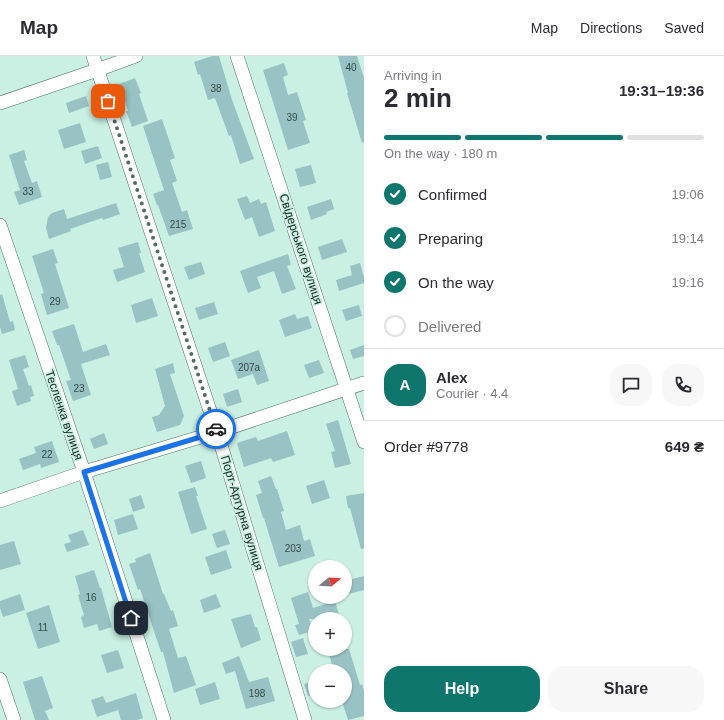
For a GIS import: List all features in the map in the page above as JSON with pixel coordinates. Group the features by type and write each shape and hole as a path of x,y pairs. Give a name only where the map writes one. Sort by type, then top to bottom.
{"street":[{"name":"Порт-Артурна вулиця","path":"93,56 217,432 305,720"},
{"path":"0,103 136,56"},
{"name":"Свідерського вулиця","path":"237,56 364,442"},
{"name":"Тесленка вулиця","path":"0,225 84,472 164,720"},
{"path":"0,501 84,472 217,432 364,383"},
{"path":"0,679 14,720"}],"building":[{"path":"212,56 219,56 232,100 254,159 240,164 231,135 229,136 215,98 208,100 200,74 198,75 194,62"},
{"path":"338,56 357,56 364,78 364,142 362,143 347,93"},
{"path":"284,63 288,75 283,77 288,95 297,92 306,120 303,121 310,143 288,150 263,70"},
{"path":"135,78 141,93 139,94 148,121 132,127 119,84"},
{"path":"86,96 89,106 69,113 66,103"},
{"path":"162,119 175,158 170,160 177,181 172,183 182,212 187,210 193,229 169,236 153,194 164,190 143,126"},
{"path":"80,123 86,142 64,149 58,130"},
{"path":"98,146 102,158 85,164 81,151"},
{"path":"24,150 27,160 24,161 32,183 37,181 42,197 19,205 14,192 20,190 9,155"},
{"path":"108,162 112,177 100,180 96,165"},
{"path":"311,165 316,183 300,187 295,169"},
{"path":"247,196 250,203 259,199 261,204 266,202 275,231 259,237 252,217 245,220 237,199"},
{"path":"331,199 334,209 326,212 327,214 311,220 307,207"},
{"path":"116,203 120,214 103,220 102,218 70,229 71,231 49,239 46,228 48,217 52,213 64,209 67,219"},
{"path":"342,239 347,252 322,260 318,247"},
{"path":"138,242 141,253 139,253 145,272 117,282 113,270 124,267 118,248"},
{"path":"53,249 58,263 55,264 69,308 47,315 41,294 44,293 32,256"},
{"path":"288,254 291,265 287,266 296,289 282,294 274,271 257,277 261,288 248,293 240,271"},
{"path":"201,262 205,274 189,280 184,267"},
{"path":"360,263 364,283 339,291 336,280 352,275 350,266"},
{"path":"2,294 10,322 13,321 15,330 2,334 0,327 0,295"},
{"path":"152,298 158,316 136,323 131,305"},
{"path":"214,302 218,314 199,320 195,308"},
{"path":"359,305 362,316 346,321 342,310"},
{"path":"295,314 297,319 308,316 312,328 285,337 279,320"},
{"path":"74,324 83,352 106,344 110,355 81,364 91,395 73,401 66,381 71,380 59,345 57,345 52,331"},
{"path":"225,342 230,356 213,362 208,348"},
{"path":"364,345 364,356 353,359 350,350"},
{"path":"259,350 269,381 257,385 253,374 238,379 231,360"},
{"path":"25,355 29,367 23,369 29,386 31,385 34,396 30,397 31,401 17,406 12,391 18,389 9,360"},
{"path":"319,360 324,373 309,378 304,365"},
{"path":"173,363 175,373 170,374 184,416 180,425 157,432 152,417 159,415 165,406 155,369"},
{"path":"238,389 242,402 227,407 223,394"},
{"path":"338,420 351,464 335,468 331,452 335,451 326,424"},
{"path":"287,431 295,455 273,462 271,458 244,467 237,443 256,437 258,441"},
{"path":"104,433 108,444 94,449 90,439"},
{"path":"52,441 59,462 41,468 40,464 23,470 19,459 36,453 34,447"},
{"path":"201,461 206,478 191,483 185,466"},
{"path":"271,476 284,511 281,512 286,530 300,525 304,541 310,539 315,556 279,567 256,495 262,493 258,481"},
{"path":"324,480 330,498 312,504 306,486"},
{"path":"195,487 198,496 196,496 207,529 191,534 178,492"},
{"path":"364,493 364,548 361,549 350,508 348,508 346,496"},
{"path":"141,495 145,508 133,512 129,499"},
{"path":"133,514 138,529 118,535 114,520"},
{"path":"83,530 89,545 67,552 64,544 71,542 68,535"},
{"path":"225,530 230,544 217,548 212,534"},
{"path":"14,541 21,564 0,570 0,545"},
{"path":"226,550 232,568 211,575 205,557"},
{"path":"150,553 163,594 171,611 173,610 178,626 169,629 178,658 186,656 196,685 174,693 163,652 161,652 140,589 138,590 129,564 136,562 135,559"},
{"path":"94,570 101,588 112,627 99,631 97,624 84,628 81,617 84,615 78,595 80,594 75,576"},
{"path":"364,576 364,590 352,593 352,579"},
{"path":"308,592 308,604 312,604 313,608 326,604 336,604 338,612 308,612 308,632 299,635 295,625 299,624 291,598"},
{"path":"20,594 25,610 3,617 0,608 0,601"},
{"path":"216,594 221,607 204,613 200,600"},
{"path":"49,605 60,642 38,649 26,613"},
{"path":"251,614 261,640 241,648 231,619"},
{"path":"303,638 308,654 296,657 291,642"},
{"path":"118,650 124,668 107,673 101,655"},
{"path":"239,656 249,682 268,677 275,701 246,709 235,671 226,674 222,663"},
{"path":"330,656 351,656 360,685 362,684 364,691 364,716 348,720 344,708 352,708 352,664 332,664"},
{"path":"42,676 53,708 45,711 49,720 35,720 23,682"},
{"path":"215,682 220,699 200,705 195,689"},
{"path":"308,683 308,696 304,684"},
{"path":"136,693 143,718 137,720 121,720 118,710 97,717 91,700 103,696 106,703"}],"way so far":[{"path":"108,101 216,429"}],"route":[{"path":"131,618 84,472 217,432 216,429"}]}
